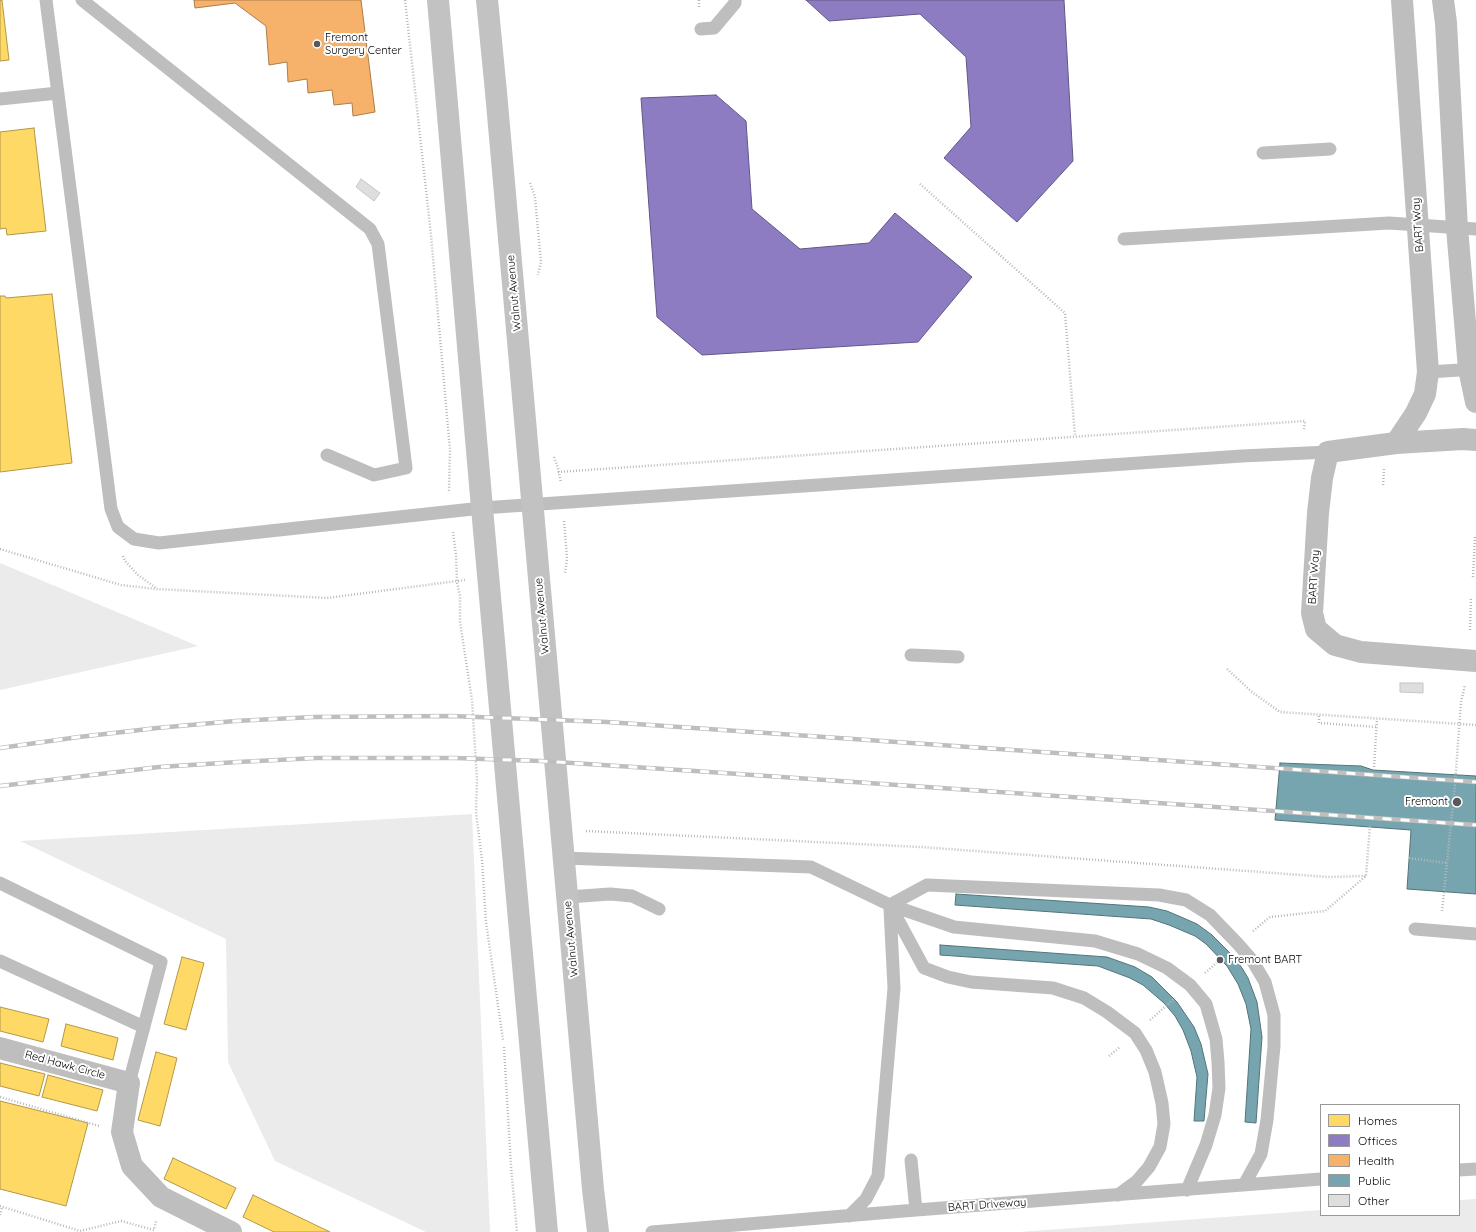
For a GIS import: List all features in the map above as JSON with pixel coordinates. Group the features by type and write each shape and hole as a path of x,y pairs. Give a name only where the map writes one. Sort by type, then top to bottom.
{"main road":[{"path":"438,0 547,1232"},
{"name":"Walnut Avenue","path":"487,0 498,107 532,504 598,1232"}],"street":[{"name":"BART Way","path":"1396,443 1416,413 1425,394 1428,372 1402,0"},
{"path":"1443,0 1466,229 1472,369 1476,402"},
{"path":"1328,452 1396,443 1463,439 1476,440"},
{"name":"BART Way","path":"1328,452 1322,478 1318,513 1312,613 1316,629 1335,644 1361,652 1476,660"},
{"name":"Red Hawk Circle","path":"0,1048 129,1083"},
{"path":"129,1083 122,1132 132,1166 161,1197 231,1232"}],"lane":[{"path":"46,0 111,509 118,527 134,539 159,543 482,508 532,504 1229,457 1328,452"},
{"path":"82,0 370,229 376,239 378,244 406,468 374,475 327,455"},
{"path":"701,29 714,28 735,3 735,0"},
{"path":"0,99 58,93"},
{"path":"1263,153 1330,149"},
{"path":"1124,238 1389,223 1466,229"},
{"path":"1428,372 1472,369"},
{"path":"911,655 958,657"},
{"path":"564,858 811,867 890,905 954,927 1095,941 1138,954 1167,968 1190,985 1206,1004 1216,1039 1219,1088 1215,1115 1206,1145 1187,1190"},
{"path":"0,883 161,962 129,1083"},
{"path":"890,905 927,885 1159,895 1186,900 1210,915 1252,960 1265,982 1274,1015 1274,1046 1267,1120 1261,1154 1244,1185"},
{"path":"568,897 610,894 632,896 659,909"},
{"path":"890,905 924,968 948,978 971,982 1053,988 1084,998 1107,1012 1135,1033 1146,1050 1155,1072 1162,1103 1164,1124 1160,1147 1149,1167 1138,1181 1118,1195"},
{"path":"849,1216 866,1199 878,1176 894,988 890,905"},
{"path":"1415,929 1476,934"},
{"path":"0,961 144,1028"},
{"path":"912,1160 916,1210"},
{"path":"1460,1170 1476,1169"},
{"name":"BART Driveway","path":"652,1232 1320,1179"}],"path":[{"path":"405,0 431,235 450,450 448,479 450,512 456,555 457,582 460,596 460,622 472,700 477,780 476,812 482,860 486,922 503,1041 511,1166 518,1232"},
{"path":"920,184 1065,313 1075,436"},
{"path":"530,474 1305,421 1304,429"},
{"path":"1383,485 1384,466"},
{"path":"1473,577 1475,536"},
{"path":"0,549 121,585 156,589 327,598 465,580"},
{"path":"1470,630 1471,598"},
{"path":"1227,669 1252,692 1280,712 1319,716 1476,725"},
{"path":"1443,903 1461,702 1466,681"},
{"path":"1319,716 1319,723 1377,727"},
{"path":"1374,767 1377,719"},
{"path":"562,830 921,847 1328,876 1366,876 1370,826"},
{"path":"1409,858 1447,863"},
{"path":"0,1097 122,1132"},
{"path":"0,1215 1,1206 80,1231 121,1221 154,1230 161,1197"}],"shaded area":[{"path":"0,563 198,646 0,690"},
{"path":"472,814 490,1232 426,1232 275,1161 228,1062 226,939 20,841"},
{"path":"1476,1199 1476,1232 1019,1232 1320,1210 1320,1216 1460,1216 1460,1200"}],"building: Homes":[{"path":"0,0 2,0 9,60 0,61"},
{"path":"34,128 46,231 7,235 6,228 0,229 0,132"},
{"path":"52,294 72,463 0,472 0,296 5,296 6,298"},
{"path":"182,957 204,963 186,1030 164,1024"},
{"path":"0,1007 49,1019 43,1042 0,1031"},
{"path":"66,1024 118,1038 113,1060 61,1046"},
{"path":"156,1052 177,1058 160,1126 138,1120"},
{"path":"0,1063 45,1074 39,1096 0,1086"},
{"path":"48,1075 103,1090 97,1111 42,1097"},
{"path":"0,1101 88,1123 66,1206 0,1189"},
{"path":"173,1158 236,1188 226,1209 164,1179"},
{"path":"253,1195 330,1232 274,1232 243,1217"}],"building: Offices":[{"path":"806,0 1064,0 1073,161 1017,222 944,158 971,127 966,57 920,14 829,21"},
{"path":"716,95 746,121 752,209 800,249 869,243 895,213 972,277 918,342 702,355 657,317 641,98"}],"building: Health":[{"name":"Fremont Surgery Center","path":"194,0 361,0 375,112 353,116 352,103 334,105 332,90 308,93 307,79 288,82 287,62 269,65 266,26 235,3 195,8"}],"building: Public":[{"path":"1280,763 1361,766 1373,770 1476,776 1476,894 1407,889 1411,830 1275,820"},
{"path":"956,894 1149,907 1167,911 1197,924 1212,935 1233,956 1242,968 1248,978 1257,1002 1262,1037 1256,1123 1245,1122 1251,1029 1246,1004 1238,984 1227,966 1206,944 1195,936 1151,919 955,905"},
{"path":"940,945 1107,957 1135,967 1152,977 1177,1002 1194,1027 1201,1044 1208,1074 1204,1121 1194,1121 1197,1077 1191,1051 1183,1030 1175,1016 1164,1003 1143,985 1130,978 1098,966 940,955"}],"building: Other":[{"path":"361,179 380,193 374,201 356,187"},
{"path":"1400,683 1423,683 1423,693 1400,692"}],"railway":[{"path":"0,748 157,728 235,721 314,717 451,716 607,722 1476,782"},
{"path":"0,786 159,767 238,762 316,758 455,758 541,761 695,771 1476,825"}],"place":[{"name":"Fremont Surgery Center","path":"317,44"},
{"name":"Fremont","path":"1457,802"},
{"name":"Fremont BART","path":"1220,960"}]}
